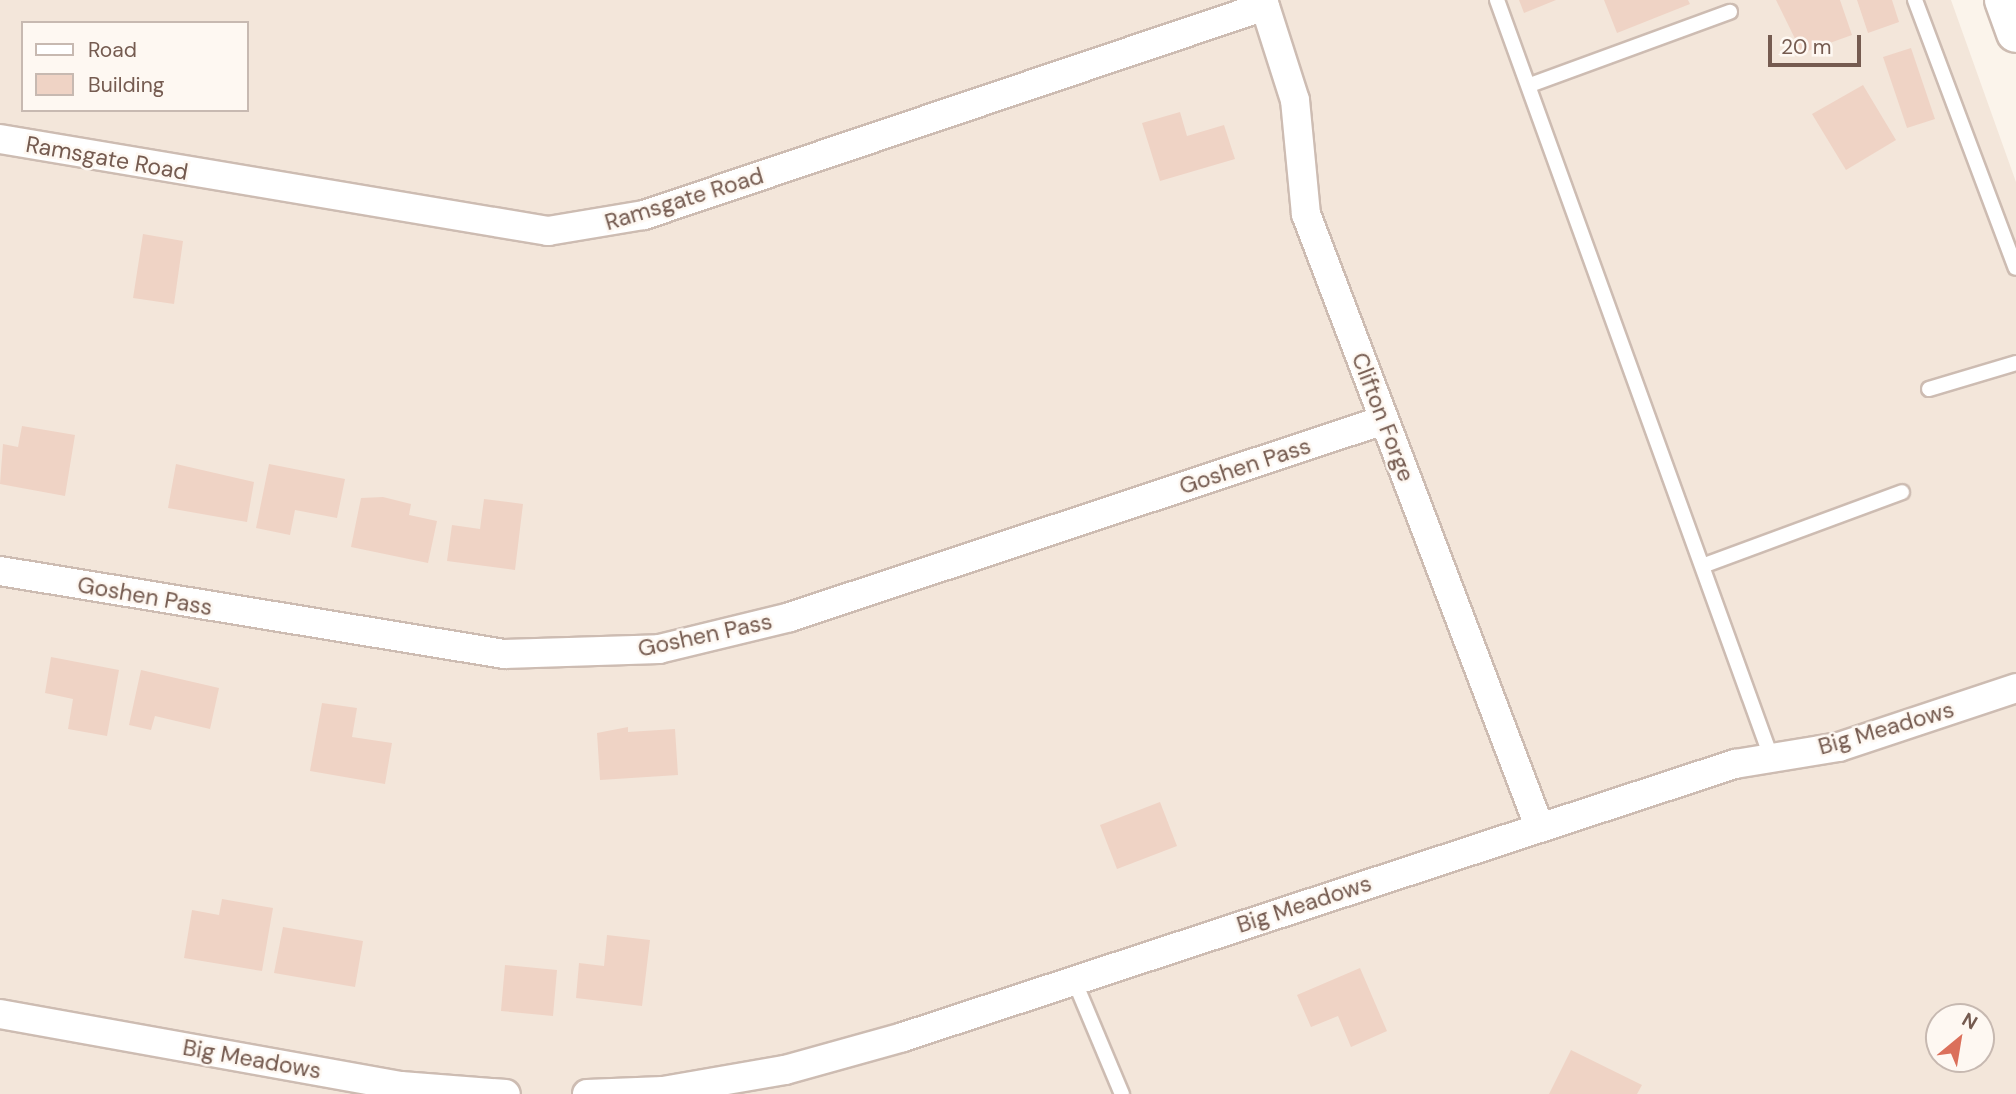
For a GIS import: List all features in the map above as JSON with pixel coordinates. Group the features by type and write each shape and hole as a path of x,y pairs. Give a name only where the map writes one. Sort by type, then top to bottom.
{"main road":[{"path":"2004,0 2016,33"}],"street":[{"name":"Ramsgate Road","path":"0,139 548,231 644,215 1264,3"},
{"name":"Clifton Forge","path":"1264,3 1295,100 1306,214 1539,826"},
{"name":"Goshen Pass","path":"0,571 504,654 659,649 790,617 1384,420"},
{"name":"Big Meadows","path":"587,1094 663,1091 785,1070 1074,980 1539,826 1770,754 1839,747 2016,688"},
{"name":"Big Meadows","path":"0,1014 354,1086 506,1094"}],"lane":[{"path":"1497,0 1706,565 1770,754"},
{"path":"1915,0 2016,268"},
{"path":"1530,85 1730,12"},
{"path":"1929,389 2016,363"},
{"path":"1706,565 1902,492"},
{"path":"1074,980 1122,1094"}],"shaded area":[{"path":"0,0 1951,0 2016,182 2016,1094 0,1094"}],"building":[{"path":"1519,0 1556,0 1524,13"},
{"path":"1604,0 1688,0 1690,4 1617,33"},
{"path":"1776,0 1840,0 1852,35 1802,53"},
{"path":"1857,0 1892,0 1899,22 1868,33"},
{"path":"1911,48 1935,119 1907,128 1883,57"},
{"path":"1863,85 1896,140 1846,170 1812,114"},
{"path":"1180,112 1187,136 1224,125 1235,159 1160,181 1142,123"},
{"path":"143,234 183,241 174,304 133,298"},
{"path":"22,426 75,435 65,496 0,484 3,444 18,447"},
{"path":"176,464 254,482 247,522 168,508"},
{"path":"269,464 345,479 337,518 295,510 290,535 256,528"},
{"path":"383,497 411,504 409,515 437,521 428,563 351,547 361,498"},
{"path":"484,499 523,504 515,570 447,561 452,525 480,529"},
{"path":"51,657 119,670 107,736 68,729 73,699 45,693"},
{"path":"141,670 219,688 210,729 155,716 151,730 129,725"},
{"path":"322,703 357,708 352,737 392,743 385,784 310,771"},
{"path":"628,727 628,732 675,729 678,775 600,780 597,733"},
{"path":"1160,802 1177,846 1117,869 1100,825"},
{"path":"222,899 273,908 262,971 184,958 192,910 219,915"},
{"path":"283,927 363,941 355,987 274,973"},
{"path":"607,935 650,940 642,1006 576,998 579,963 604,966"},
{"path":"505,965 557,970 553,1016 501,1011"},
{"path":"1360,968 1387,1031 1351,1047 1338,1016 1311,1027 1297,995"},
{"path":"1571,1050 1642,1085 1637,1094 1549,1094"}]}
